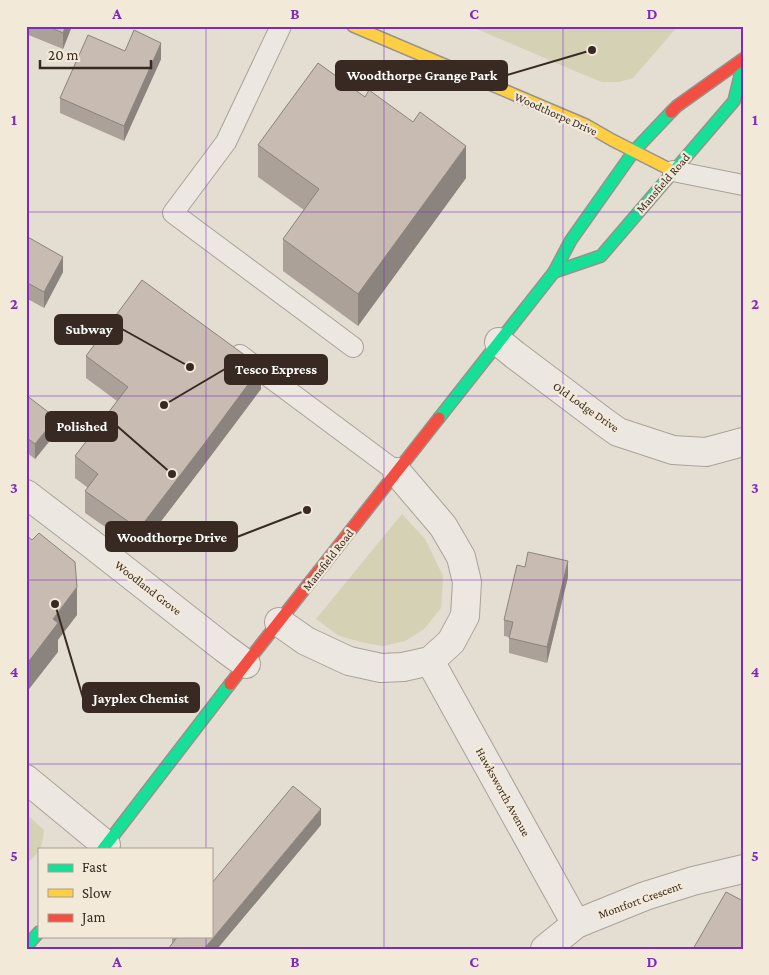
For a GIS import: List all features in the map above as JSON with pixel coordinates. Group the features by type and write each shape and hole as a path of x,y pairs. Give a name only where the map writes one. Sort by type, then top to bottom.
{"main road":[{"name":"Woodthorpe Drive","path":"353,26 586,126 673,171"},
{"name":"Mansfield Road","path":"105,847 554,272 571,240 634,151 677,106 743,59"},
{"name":"Mansfield Road","path":"554,272 601,256 734,101 743,64"},
{"path":"26,947 38,933"}],"street":[{"name":"Old Lodge Drive","path":"499,342 618,432 673,450 706,452 743,442"},
{"path":"279,622 306,641 349,661 381,668 404,667 430,660 452,642 465,616 467,582 461,557 442,526 397,472"},
{"name":"Woodland Grove","path":"26,494 246,664"},
{"name":"Hawksworth Avenue","path":"430,660 576,924"},
{"path":"26,779 105,847"},
{"name":"Montfort Crescent","path":"545,949 576,924 645,896 692,881 743,870"}],"lane":[{"path":"282,26 226,142 173,213 353,347"},
{"path":"673,171 743,186"},
{"path":"225,344 397,472"}],"shaded area":[{"path":"470,26 678,26 633,78 619,82 602,82"},
{"path":"402,514 425,539 443,576 441,608 424,629 405,641 383,646 339,636 316,619"},
{"path":"26,814 44,830 38,852 26,865"}],"building":[{"path":"47,26 66,26 63,33"},
{"path":"134,30 161,43 124,126 60,98 88,35 125,51"},
{"path":"318,63 365,97 369,90 413,122 420,112 466,146 358,294 283,239 319,189 258,145"},
{"path":"26,236 63,257 44,292 26,282"},
{"path":"142,280 261,367 139,529 85,491 98,474 75,456 128,387 86,356"},
{"path":"26,395 56,418 35,444 26,437"},
{"path":"39,533 75,562 77,587 53,619 58,623 26,665 26,535 32,540"},
{"path":"528,552 568,561 547,647 509,638 513,622 504,620 517,565 525,567"},
{"path":"293,786 321,809 204,949 168,949 176,938 212,938 212,883"},
{"path":"726,892 743,901 743,949 693,949"}],"traffic: fast":[{"path":"554,272 601,256 734,101 743,64"},
{"path":"439,418 554,272 571,240 634,151 671,112"},
{"path":"104,848 230,684"},
{"path":"26,947 38,933"}],"traffic: slow":[{"path":"353,26 586,125 673,171"}],"traffic: jam":[{"path":"671,112 743,59"},
{"path":"230,684 439,418"}],"place":[{"name":"Woodthorpe Grange Park","path":"592,50"},
{"name":"Subway","path":"190,367"},
{"name":"Tesco Express","path":"164,405"},
{"name":"Polished","path":"172,474"},
{"name":"Woodthorpe Drive","path":"307,510"},
{"name":"Jayplex Chemist","path":"55,604"}]}
